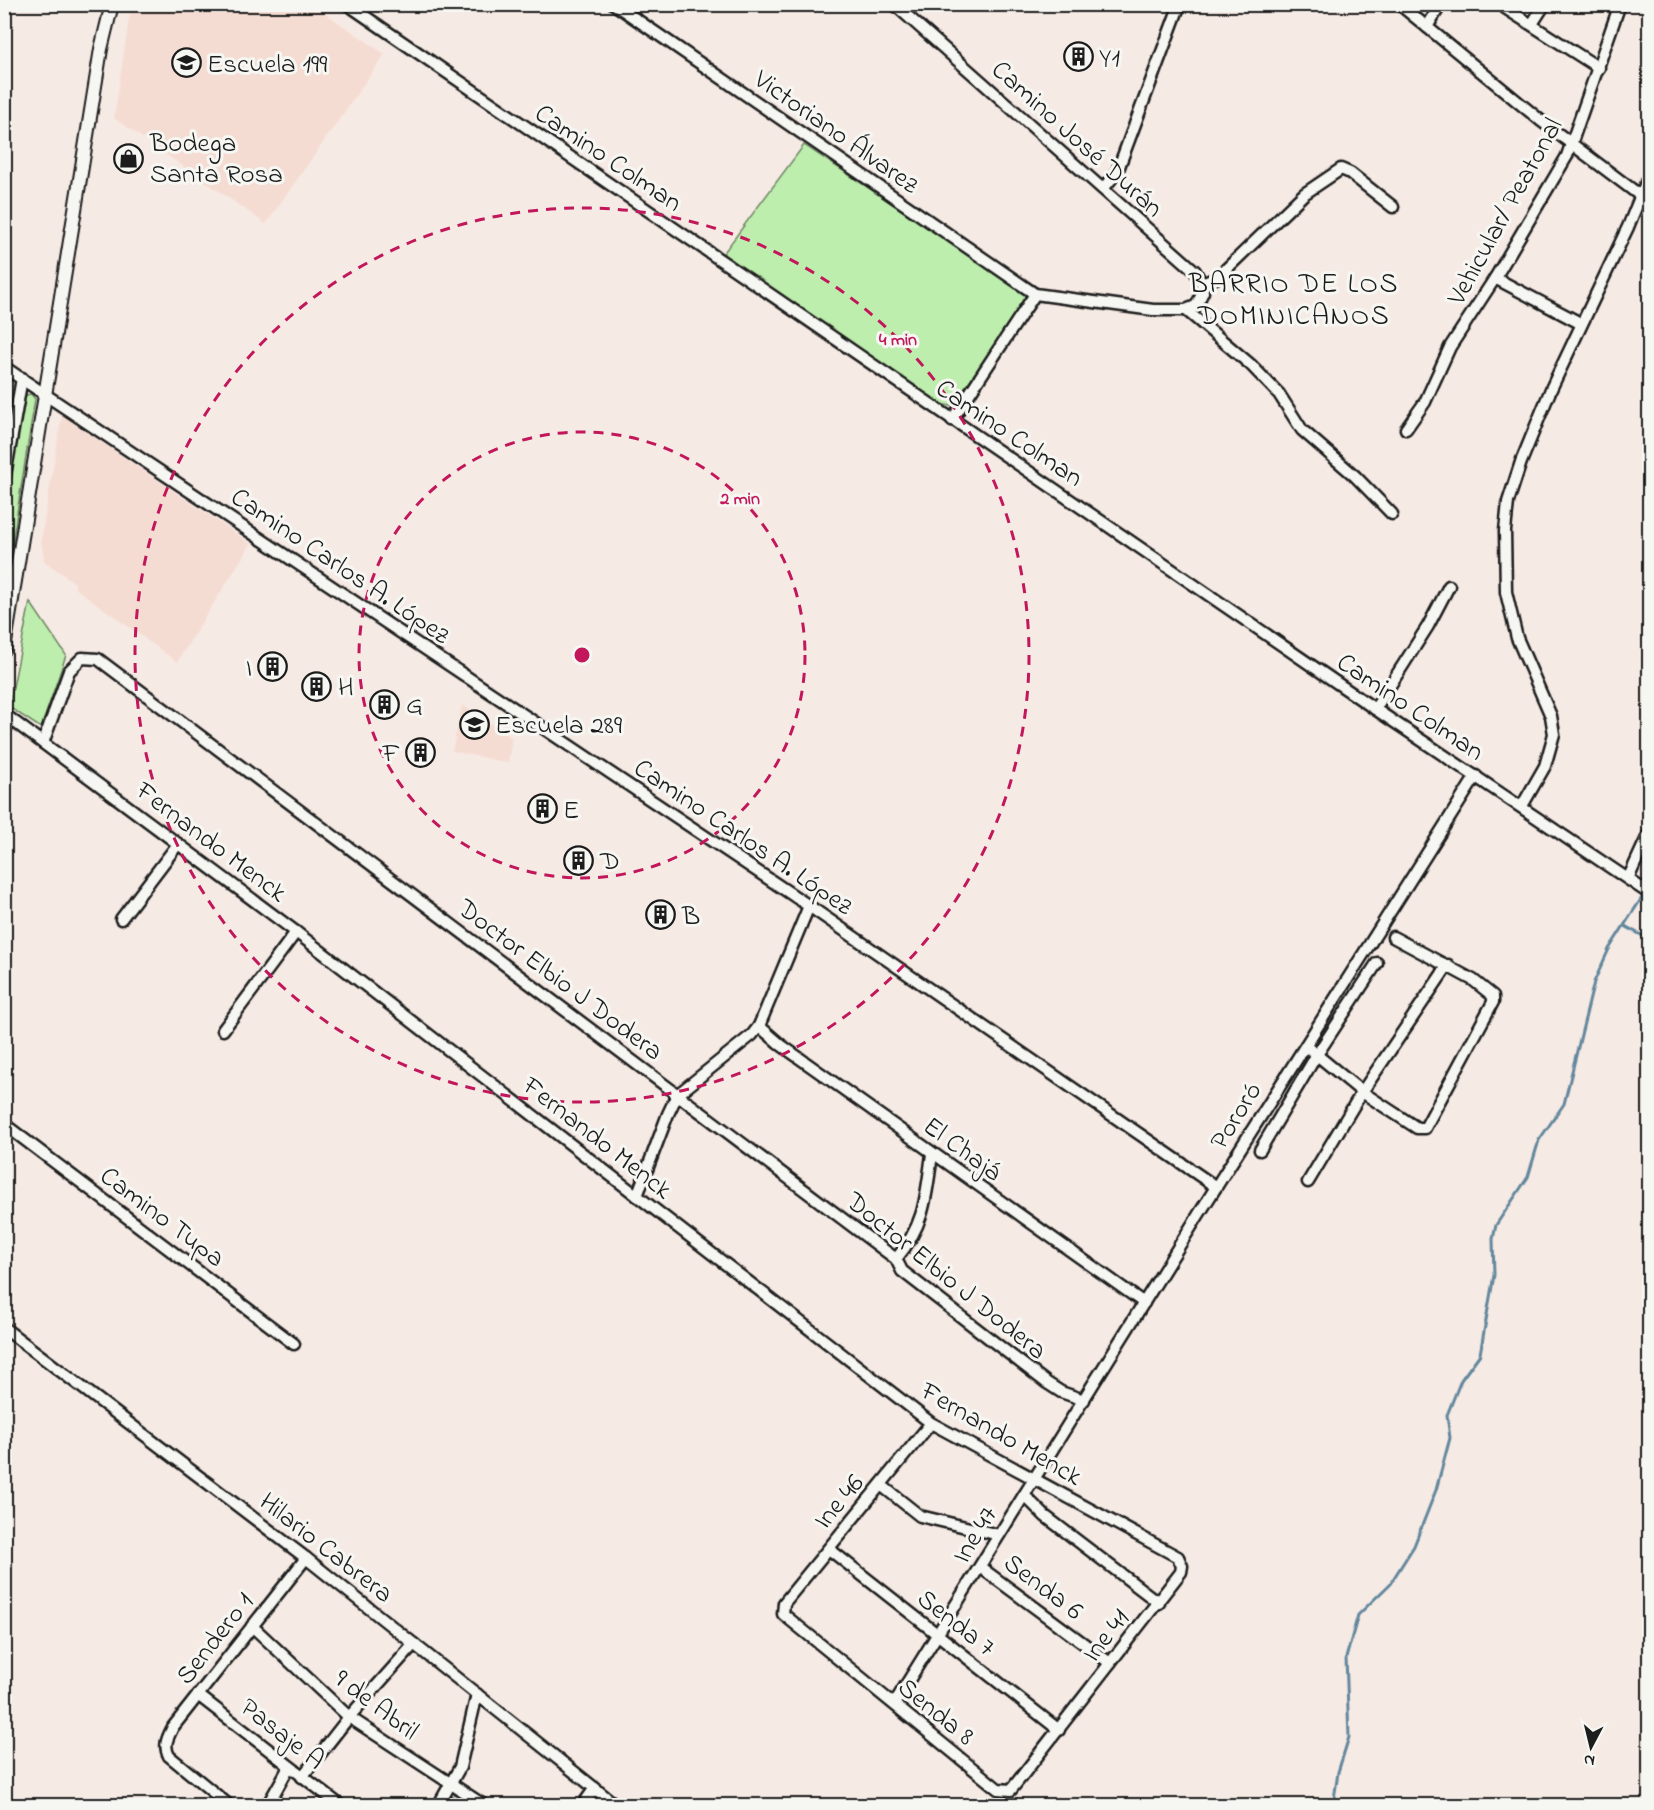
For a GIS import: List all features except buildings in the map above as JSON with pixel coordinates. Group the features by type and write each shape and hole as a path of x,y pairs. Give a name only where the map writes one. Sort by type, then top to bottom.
{"main road":[{"path":"101,49 104,4"},
{"path":"4,649 101,49 112,4"}],"street":[{"name":"Camino Colman","path":"347,4 1375,709 1650,894"},
{"name":"Victoriano Álvarez","path":"614,4 1035,294"},
{"name":"Camino José Durán","path":"894,4 1195,271 1202,284"},
{"path":"1104,189 1117,172 1180,4"},
{"path":"1399,4 1572,144 1650,203"},
{"path":"1427,27 1441,4"},
{"path":"1532,24 1545,4"},
{"name":"Vehicular/ Peatonal","path":"1406,429 1425,402 1439,365 1495,278 1572,144 1619,4"},
{"path":"1505,8 1599,68"},
{"path":"952,420 1035,294 1153,310 1186,310 1196,306 1200,300 1202,284 1218,277 1304,194 1341,169 1350,173 1393,207"},
{"path":"1522,806 1545,766 1554,734 1551,716 1514,627 1506,592 1505,523 1508,502 1521,462 1580,323 1628,226 1638,196 1650,173"},
{"path":"1495,278 1580,323"},
{"path":"1186,310 1251,365 1279,394 1302,430 1355,476 1392,514"},
{"name":"Camino Carlos A. López","path":"4,367 809,906 1216,1187"},
{"path":"4,481 21,378"},
{"path":"1375,709 1428,626 1449,585"},
{"name":"Doctor Elbio J Dodera","path":"43,743 69,671 82,658 98,659 896,1259 902,1271 1047,1383 1061,1392 1084,1400"},
{"name":"Fernando Menck","path":"4,714 296,932 931,1423 1178,1557 1182,1566"},
{"name":"Pororó","path":"1036,1479 1216,1187 1476,776"},
{"path":"1628,879 1650,831"},
{"path":"121,919 178,844"},
{"path":"637,1196 668,1114 678,1095 752,1035 759,1026 809,906"},
{"path":"223,1030 296,932"},
{"path":"1306,1046 1362,1092 1417,1128 1425,1128 1430,1122 1493,1002 1491,992 1448,965 1393,937"},
{"path":"1260,1150 1316,1056 1377,963"},
{"path":"1308,1182 1362,1092 1448,965"},
{"name":"El Chajá","path":"759,1026 781,1045 932,1154 1144,1303"},
{"name":"Camino Tupa","path":"4,1124 294,1344"},
{"path":"896,1259 916,1233 922,1213 932,1154"},
{"name":"Hilario Cabrera","path":"4,1328 306,1558 617,1806"},
{"name":"Ine 46","path":"783,1609 783,1604 931,1423"},
{"name":"Ine 47","path":"894,1704 1036,1479"},
{"path":"881,1485 920,1515 999,1535"},
{"path":"1024,1495 1045,1516 1159,1603"},
{"name":"Senda 7","path":"829,1549 1059,1730"},
{"name":"Sendero 1","path":"230,1806 175,1761 166,1749 173,1727 306,1558"},
{"name":"Ine 41","path":"1059,1730 1159,1603 1181,1572 1182,1566"},
{"name":"Senda 6","path":"980,1567 1110,1663"},
{"name":"Senda 8","path":"783,1609 790,1622 998,1789 1011,1790 1059,1730"},
{"name":"9 de Abril","path":"252,1626 349,1717 404,1755 452,1782 485,1806"},
{"path":"302,1777 349,1717 414,1644"},
{"path":"438,1806 460,1767 477,1694"},
{"name":"Pasaje A","path":"198,1695 341,1806"},
{"path":"267,1806 289,1767"},
{"path":"582,1806 595,1788"}],"shaded area":[{"name":"Escuela 199","path":"131,5 313,5 385,54 266,224 114,118"},
{"path":"62,415 251,544 177,662 75,588 75,583 44,561 41,539"},
{"name":"Escuela 289","path":"462,705 512,738 508,763 452,751"}],"green space":[{"path":"804,145 1026,293 1024,307 951,406 939,404 722,255"},
{"path":"31,394 35,399 5,589 5,506 23,402 26,395"},
{"path":"30,602 66,655 41,728 9,707"}],"waterway":[{"path":"1333,1806 1338,1772 1349,1737 1346,1658 1358,1615 1390,1584 1414,1546 1436,1490 1450,1438 1447,1415 1461,1380 1480,1354 1494,1275 1493,1239 1496,1225 1528,1177 1539,1140 1564,1104 1594,982 1609,949 1643,896"},
{"path":"1625,926 1650,940"}],"place":[{"name":"Y1","path":"1078,57"},
{"name":"Escuela 199","path":"186,63"},
{"name":"Bodega Santa Rosa","path":"129,158"},
{"name":"I","path":"273,667"},
{"name":"H","path":"317,686"},
{"name":"G","path":"385,704"},
{"name":"Escuela 289","path":"474,724"},
{"name":"F","path":"421,752"},
{"name":"E","path":"542,809"},
{"name":"D","path":"579,860"},
{"name":"B","path":"661,915"}],"district":[{"name":"BARRIO DE LOS DOMINICANOS","path":"1294,298"}]}
